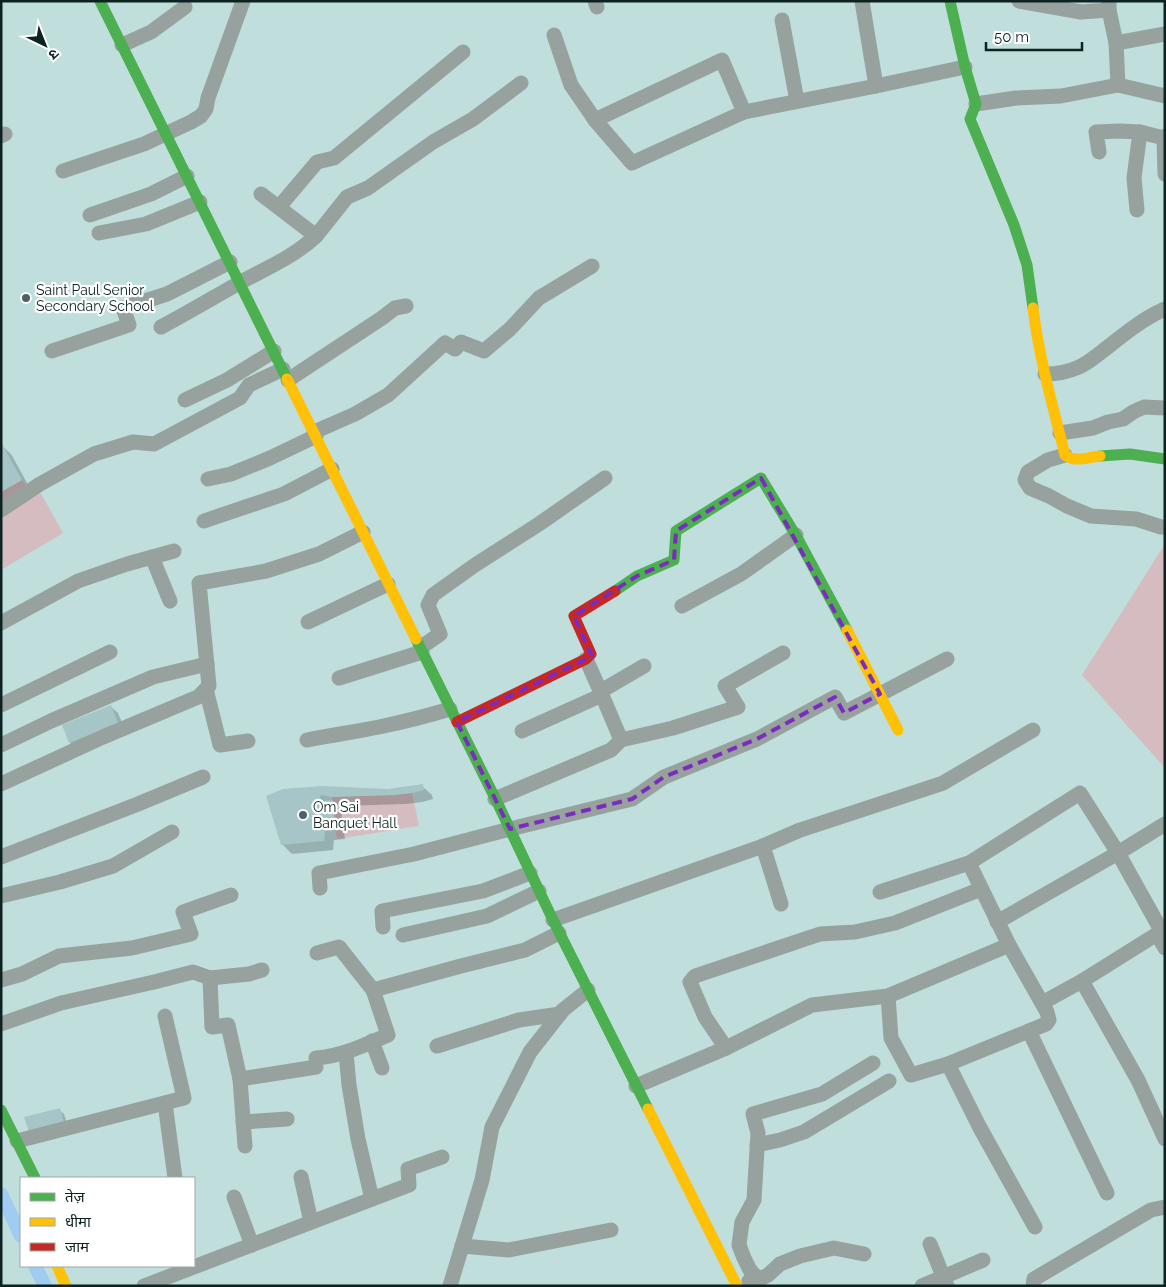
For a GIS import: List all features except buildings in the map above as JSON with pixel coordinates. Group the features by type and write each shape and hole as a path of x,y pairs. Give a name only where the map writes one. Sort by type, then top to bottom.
{"main road":[{"path":"100,1 286,374 556,926 737,1286"},
{"path":"950,1 965,67 976,104 970,118 1014,225 1027,265 1035,326 1065,455 1070,460 1130,454 1165,458"},
{"path":"454,715 586,659 591,654 574,616 609,596 637,576 674,560 676,531 761,478 796,534 898,730"},
{"path":"1,1110 35,1177"},
{"path":"57,1267 66,1286"}],"street":[{"path":"63,171 144,144 201,116 206,109 208,98 243,1"},
{"path":"862,1 876,86"},
{"path":"1019,1 1080,12 1109,6 1116,43 1118,85"},
{"path":"122,45 151,32 185,7"},
{"path":"782,20 797,101"},
{"path":"1116,43 1165,34"},
{"path":"554,35 572,86 595,120 632,163 744,112 965,67"},
{"path":"279,207 317,162 334,158 464,52"},
{"path":"595,120 722,60 744,112"},
{"path":"161,327 286,259 316,236 347,197 368,188 434,142 473,119 521,83"},
{"path":"976,104 1016,98 1061,96 1118,85 1165,96"},
{"path":"1099,152 1096,132 1119,130 1164,137 1165,174"},
{"path":"1136,210 1134,178 1140,132"},
{"path":"90,215 151,194 187,176"},
{"path":"261,194 316,236"},
{"path":"99,233 146,224 200,202"},
{"path":"52,351 129,326 123,308 167,294 230,262"},
{"path":"208,479 231,474 270,458 355,414 388,395 445,343 455,349 461,342 484,351 510,329 539,298 592,266"},
{"path":"1,510 40,484 94,454 133,442 154,444 240,398 249,385 286,374 330,353 395,308 406,306"},
{"path":"1045,374 1057,374 1078,368 1138,324 1165,309"},
{"path":"184,400 226,380 274,351"},
{"path":"1060,433 1093,428 1123,419 1144,407 1165,408"},
{"path":"1065,455 1048,460 1028,472 1024,480 1030,488 1092,516 1136,519 1161,527"},
{"path":"204,522 284,494 332,469"},
{"path":"339,678 421,650 440,634 428,605 433,595 604,478"},
{"path":"1,784 198,697 209,686 199,583 266,571 319,554 363,532"},
{"path":"682,606 741,574 796,534"},
{"path":"1,623 78,581 174,551"},
{"path":"152,557 170,601"},
{"path":"308,622 388,584"},
{"path":"1,705 110,652"},
{"path":"495,799 610,750 621,740 673,728 738,708 725,686 783,653"},
{"path":"586,659 621,740"},
{"path":"320,888 319,873 414,854 632,799 664,776 753,740 835,697 844,713 947,659"},
{"path":"1,746 51,721 153,677 207,664"},
{"path":"522,731 602,693 644,666"},
{"path":"206,689 220,745 248,741"},
{"path":"307,740 417,719 454,715"},
{"path":"373,990 525,950 556,926 800,830 943,783 1033,730"},
{"path":"1,857 203,777"},
{"path":"880,892 970,863 1080,793 1118,853 1161,931 1165,948"},
{"path":"997,922 1165,824"},
{"path":"1,896 60,882 113,866 172,832"},
{"path":"763,846 781,904"},
{"path":"888,996 891,1038 911,1075 948,1064 1046,1024 1049,1020 1047,1012 997,922 970,863"},
{"path":"383,927 382,911 483,890 530,873"},
{"path":"403,935 487,916 539,890"},
{"path":"726,1048 705,1017 690,982 695,976 820,934 855,932 895,923 981,890"},
{"path":"1,980 22,974 59,956 132,948 191,934 183,912 231,895"},
{"path":"1042,1003 1161,931"},
{"path":"636,1086 726,1048 812,1005 888,996 1009,945"},
{"path":"240,1079 316,1062 326,1057 346,1053 388,1035 373,990 339,947 317,952"},
{"path":"1,1024 61,1003 193,972 210,978 249,974 262,970"},
{"path":"210,978 212,1027 228,1025 240,1079 245,1146"},
{"path":"1082,980 1138,1080 1165,1139"},
{"path":"450,1286 482,1180 492,1127 530,1052 563,1010 588,990"},
{"path":"437,1046 520,1020 560,1014"},
{"path":"18,1141 184,1098 165,1016"},
{"path":"1029,1031 1107,1193"},
{"path":"372,1042 382,1068"},
{"path":"346,1053 358,1139 372,1199"},
{"path":"756,1277 750,1270 739,1245 742,1222 754,1200 758,1132 753,1114 822,1094 873,1063"},
{"path":"948,1064 979,1126 1035,1227"},
{"path":"757,1145 804,1132 889,1081"},
{"path":"165,1103 175,1177"},
{"path":"244,1122 286,1119"},
{"path":"195,1267 408,1185 408,1169 442,1157"},
{"path":"301,1177 311,1222"},
{"path":"234,1196 252,1245"},
{"path":"1033,1286 1034,1279 1151,1210 1165,1207"},
{"path":"462,1246 509,1250 611,1230"},
{"path":"930,1244 946,1281"},
{"path":"737,1286 756,1277 762,1278 780,1264 800,1256 834,1248 864,1254"},
{"path":"922,1286 946,1281 983,1260"},
{"path":"144,1286 194,1267"}],"highlighted area":[{"path":"761,478 880,694 844,713 835,697 757,739 664,777 632,799 510,829 457,722 592,656 574,616 637,576 674,560 676,531"}],"shaded area":[{"path":"22,480 28,489 1,506 1,492"},
{"path":"40,492 63,533 1,570 1,517"},
{"path":"1165,544 1165,768 1082,675"},
{"path":"412,793 419,826 337,839 332,797"}],"waterway":[{"path":"1,1194 20,1234"},
{"path":"36,1267 45,1286"}],"traffic: fast":[{"path":"100,1 287,379"},
{"path":"950,1 965,67 976,104 970,119 1014,225 1027,265 1033,308"},
{"path":"1100,456 1130,454 1165,459"},
{"path":"615,591 637,576 674,560 676,531 761,478 798,539 847,630"},
{"path":"416,639 553,920 648,1109"},
{"path":"1,1110 34,1177"}],"traffic: slow":[{"path":"1033,308 1051,401 1065,455 1073,459 1100,456"},
{"path":"287,379 416,639"},
{"path":"847,630 898,730"},
{"path":"648,1109 737,1286"},
{"path":"57,1267 66,1286"}],"traffic: jam":[{"path":"457,722 586,659 591,654 574,616 615,591"}],"place":[{"name":"Saint Paul Senior Secondary School","path":"26,298"},
{"name":"Om Sai Banquet Hall","path":"303,815"}]}
